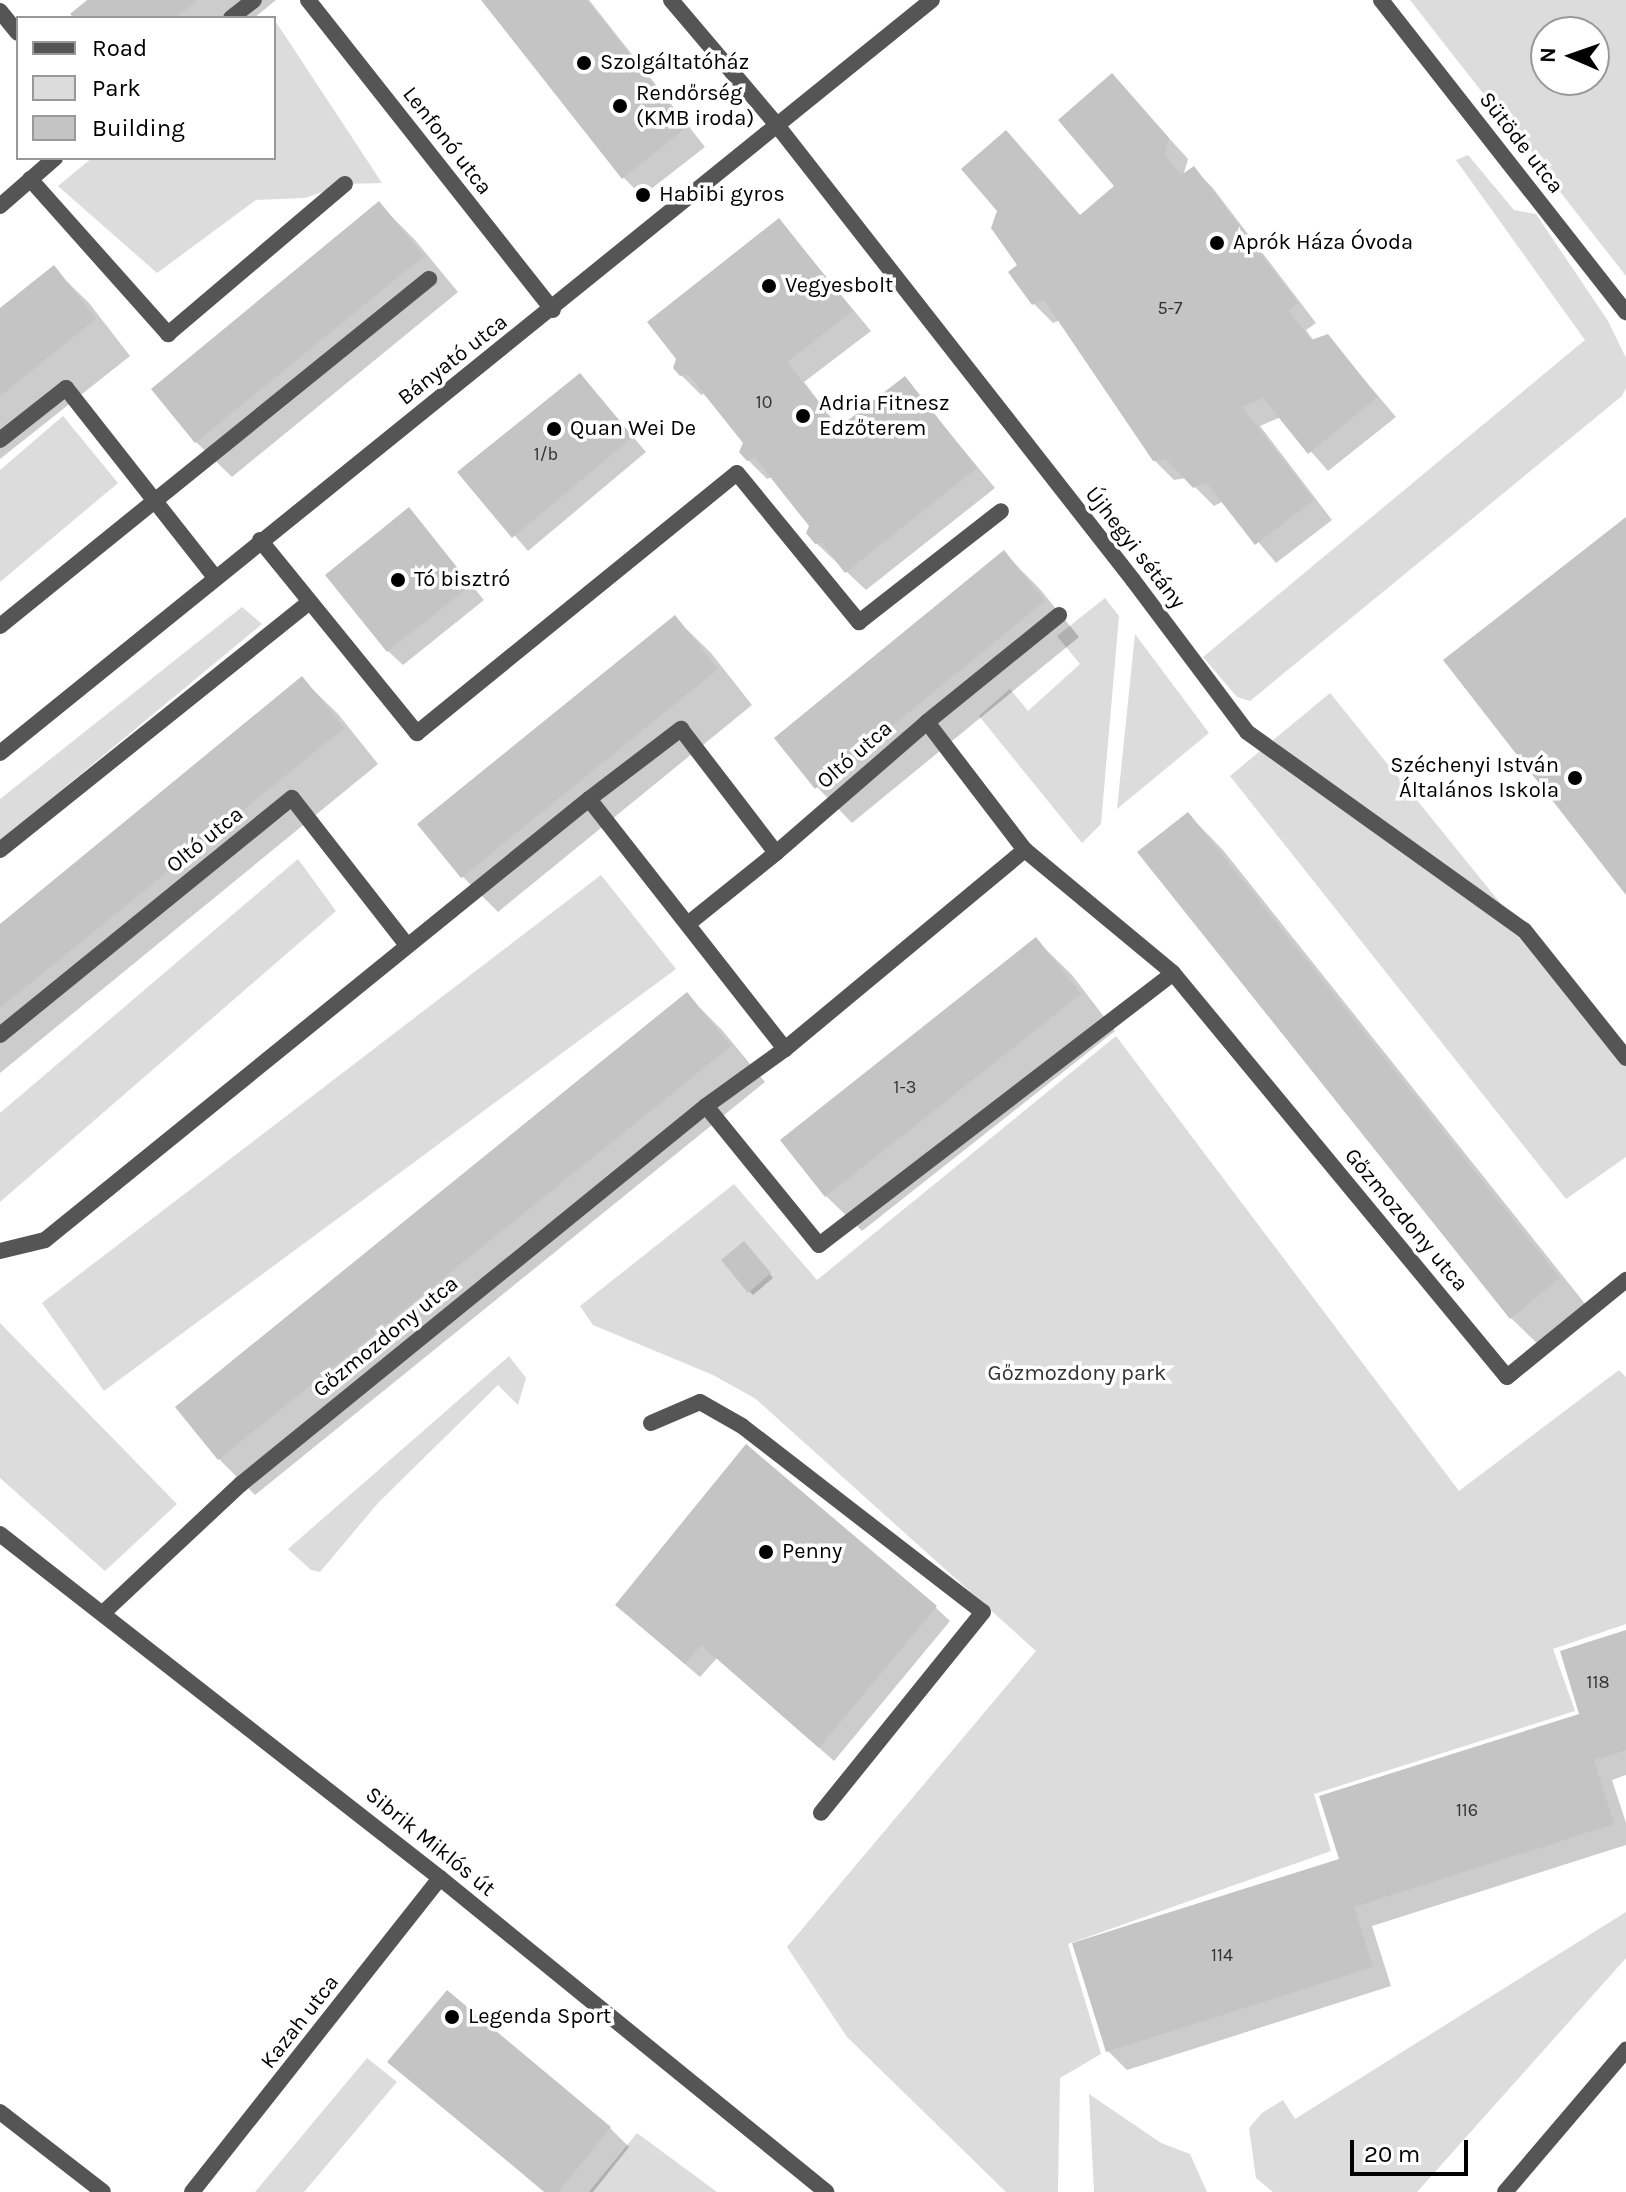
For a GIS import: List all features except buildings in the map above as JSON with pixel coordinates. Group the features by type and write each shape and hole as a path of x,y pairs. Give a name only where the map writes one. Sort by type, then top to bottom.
{"street":[{"path":"234,16 254,0"},
{"name":"Lenfonó utca","path":"308,0 553,310"},
{"name":"Újhegyi sétány","path":"671,0 776,124 1122,566 1247,732 1524,930 1626,1058"},
{"name":"Bányató utca","path":"0,753 214,576 553,310 776,124 932,0"},
{"name":"Sütöde utca","path":"1381,0 1626,313"},
{"path":"0,11 16,31"},
{"path":"0,206 53,160"},
{"path":"30,179 168,334 345,184"},
{"path":"0,626 429,279"},
{"path":"0,440 66,388 214,576"},
{"path":"260,540 417,733 737,473 859,622 1001,511"},
{"path":"0,850 310,602"},
{"name":"Oltó utca","path":"689,923 1059,615"},
{"name":"Oltó utca","path":"927,722 1025,850"},
{"path":"0,1251 45,1240 407,945 681,729 776,853"},
{"name":"Oltó utca","path":"0,1035 292,798 407,945"},
{"path":"589,799 785,1049"},
{"name":"Gőzmozdony utca","path":"103,1613 241,1484 706,1106 785,1049 1025,850 1173,973 1507,1377 1626,1280"},
{"path":"706,1106 819,1245 1173,973"},
{"path":"651,1423 700,1402 742,1426 983,1612 821,1813"},
{"name":"Sibrik Miklós út","path":"0,1534 440,1878 826,2192"},
{"name":"Kazah utca","path":"192,2192 440,1878"},
{"path":"1505,2192 1626,2050"},
{"path":"0,2112 103,2192"}],"green space":[{"path":"1410,0 1626,0 1626,276"},
{"path":"276,22 382,183 345,184 305,198 256,200 157,273 58,186 90,160 276,160"},
{"path":"1468,155 1514,210 1536,214 1608,321 1626,358 1626,388 1622,396 1250,701 1237,697 1203,657 1585,340 1456,160"},
{"path":"63,416 118,483 0,582 0,470"},
{"path":"1105,598 1119,616 1101,824 1082,843 979,716 1010,689 1028,711 1080,664 1057,636"},
{"path":"242,607 262,624 0,841 0,799"},
{"path":"1135,634 1209,733 1117,809"},
{"path":"1330,693 1626,1058 1626,1157 1566,1199 1230,776"},
{"path":"298,859 336,911 0,1202 0,1113"},
{"path":"601,875 676,969 104,1391 42,1303"},
{"name":"Gőzmozdony park","path":"1116,1036 1459,1491 1619,1370 1626,1377 1626,1624 1553,1649 1575,1711 1314,1794 1331,1851 1068,1944 1101,2054 1060,2078 1058,2192 1006,2192 847,2037 787,1947 1036,1651 756,1399 713,1375 593,1325 580,1306 734,1184 817,1280"},
{"path":"0,1323 177,1504 105,1571 0,1478"},
{"path":"509,1356 526,1378 518,1405 498,1385 378,1503 320,1572 311,1570 288,1549"},
{"path":"1626,1912 1626,1958 1417,2192 1273,2192 1256,2178 1249,2128 1262,2113 1283,2100 1295,2119"},
{"path":"367,2058 397,2082 304,2192 255,2192"},
{"path":"1089,2094 1161,2143 1190,2154 1207,2192 1094,2192"},
{"path":"637,2133 717,2192 589,2192"}],"place":[{"name":"Szolgáltatóház","path":"584,63"},
{"name":"Rendőrség (KMB iroda)","path":"620,106"},
{"name":"Habibi gyros","path":"643,195"},
{"name":"Aprók Háza Óvoda","path":"1217,243"},
{"name":"Vegyesbolt","path":"769,286"},
{"name":"Adria Fitnesz Edzőterem","path":"803,416"},
{"name":"Quan Wei De","path":"554,429"},
{"name":"Tó bisztró","path":"398,580"},
{"name":"Széchenyi István Általános Iskola","path":"1575,778"},
{"name":"Penny","path":"766,1552"},
{"name":"Legenda Sport","path":"452,2017"}]}
